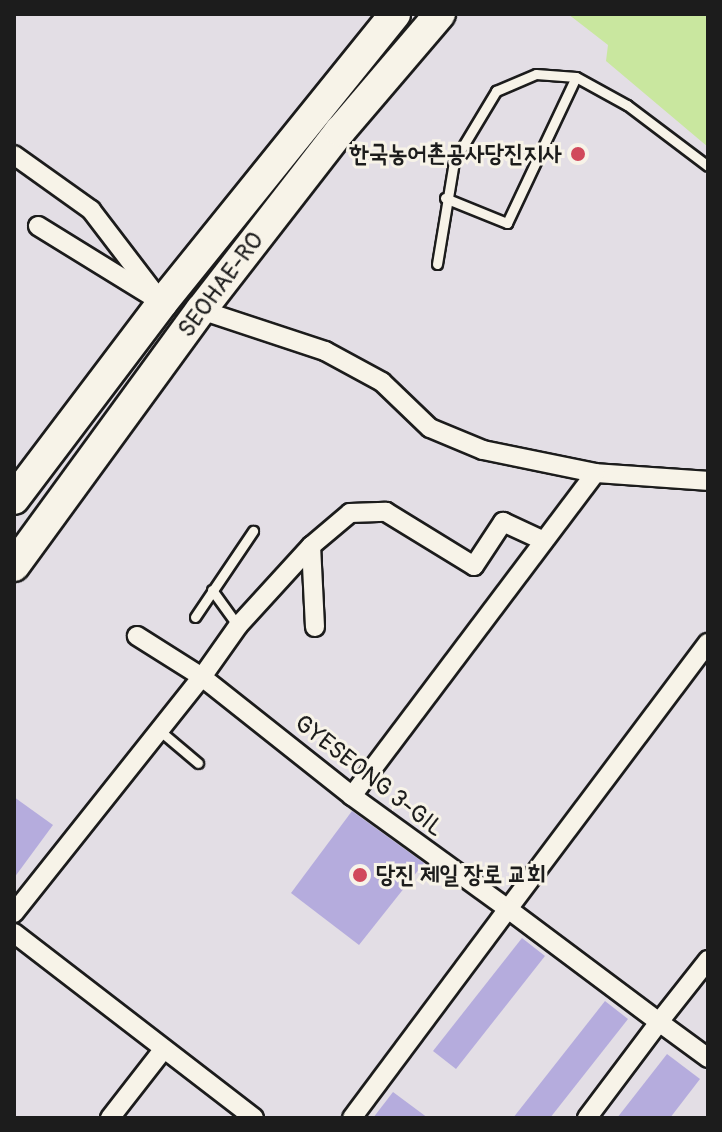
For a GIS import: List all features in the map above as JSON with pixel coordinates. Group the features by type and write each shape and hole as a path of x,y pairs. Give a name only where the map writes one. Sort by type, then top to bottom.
{"main road":[{"name":"SEOHAE-RO","path":"14,499 162,303 395,14"},
{"name":"SEOHAE-RO","path":"14,566 201,310 340,131 440,14"}],"street":[{"name":"SEOHAE-RO","path":"14,155 91,210 162,303"},
{"path":"38,226 162,303"},
{"path":"201,310 325,351 382,382 430,428 483,450 595,473 708,481"},
{"path":"352,796 595,473"},
{"path":"14,913 202,677 238,626 311,546 350,513 386,512 474,566 503,522 544,541"},
{"path":"311,546 315,627"},
{"name":"GYESEONG 3-GIL","path":"137,636 202,677 352,796 708,1058"},
{"path":"352,1118 708,643"},
{"path":"14,933 254,1118"},
{"path":"587,1118 708,960"},
{"path":"110,1118 163,1050"}],"lane":[{"path":"437,264 445,198 454,161 496,91 536,74 576,77 627,105 708,166"},
{"path":"445,198 507,223 576,77"},
{"path":"195,617 253,531"},
{"path":"212,590 238,626"},
{"path":"159,730 198,763"}],"green space":[{"path":"568,14 708,14 708,147 606,61 608,45"}],"building":[{"path":"14,797 53,825 14,878"},
{"name":"당진 제일 장로 교회","path":"352,811 424,863 359,945 291,893"},
{"path":"522,938 545,956 456,1069 433,1051"},
{"path":"605,1001 628,1019 550,1118 513,1118"},
{"path":"667,1054 700,1079 670,1118 617,1118"},
{"path":"393,1092 428,1118 373,1118"}],"place":[{"name":"한국농어촌공사당진지사","path":"578,154"},
{"name":"당진 제일 장로 교회","path":"360,875"}]}
